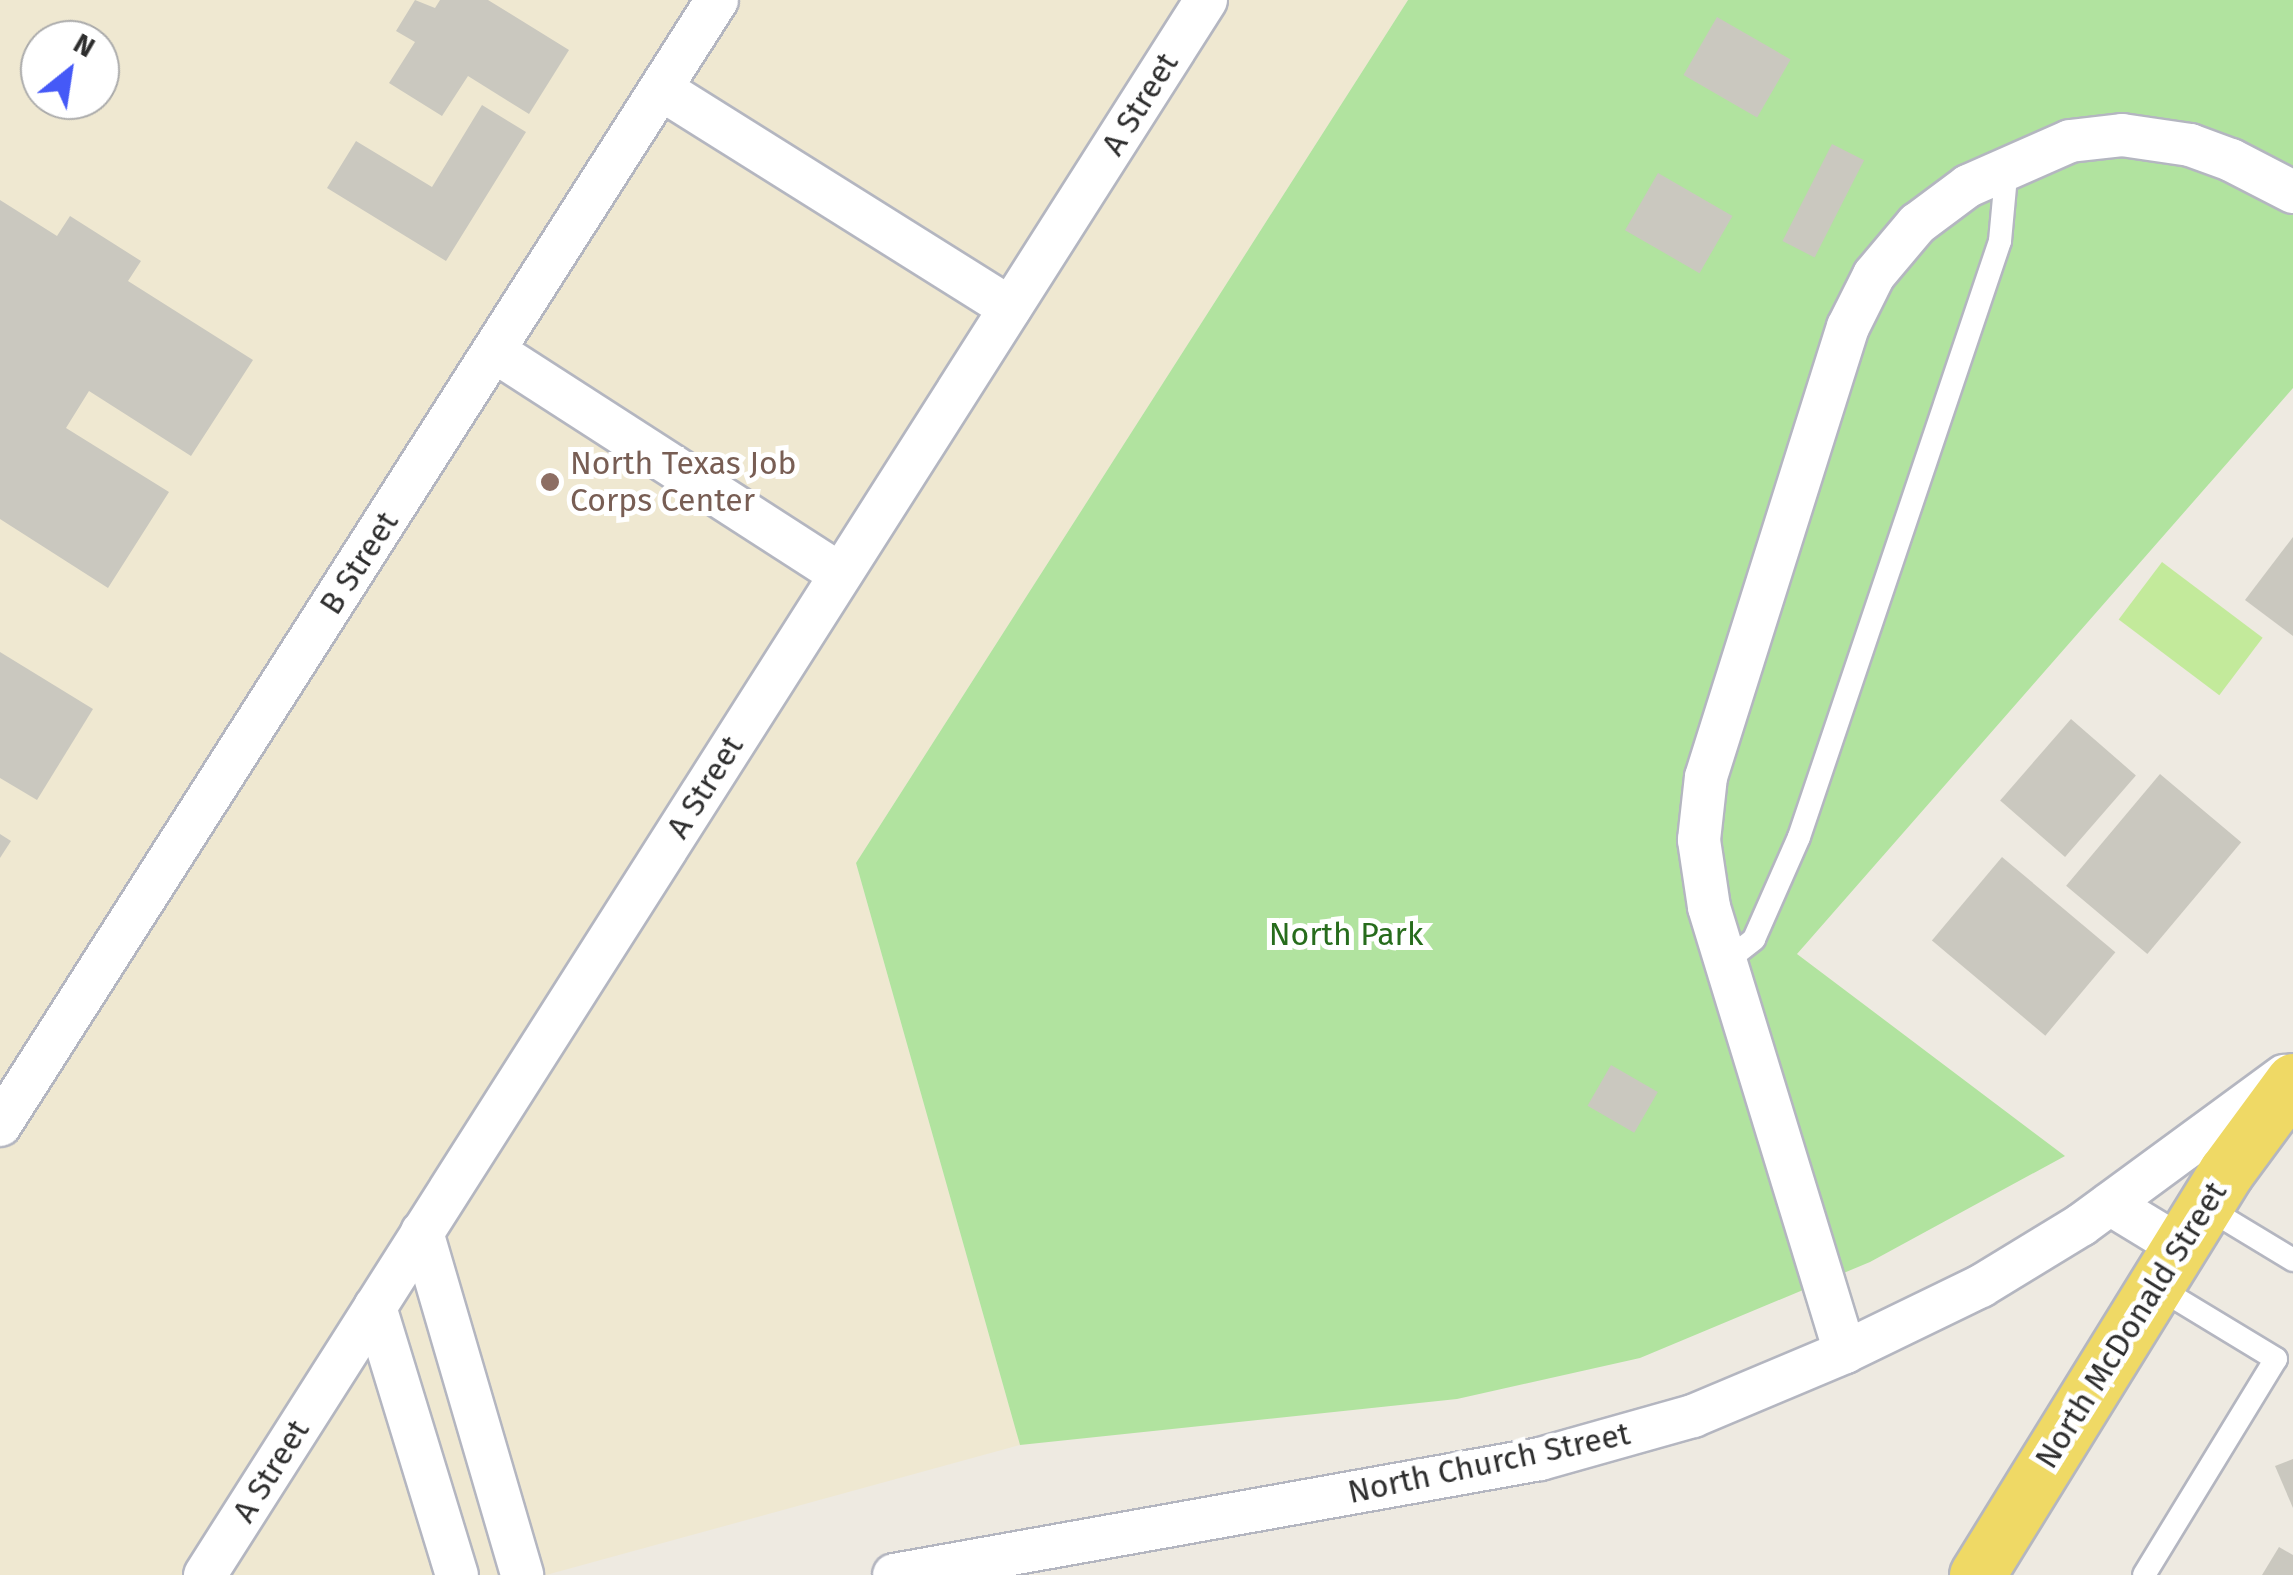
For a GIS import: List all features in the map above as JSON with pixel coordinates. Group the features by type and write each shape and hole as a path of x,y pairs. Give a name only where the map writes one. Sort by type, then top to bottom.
{"main road":[{"name":"North McDonald Street","path":"1978,1575 2179,1246 2293,1081"}],"street":[{"name":"B Street","path":"0,1125 716,0"},
{"name":"A Street","path":"205,1575 1206,0"},
{"path":"661,88 1010,308"},
{"path":"1845,1352 1725,962 1701,876 1700,840 1706,777 1848,327 1874,275 1917,224 1968,186 2070,141 2122,135 2190,145 2232,160 2293,192"},
{"path":"494,351 840,574"},
{"name":"North Church Street","path":"894,1575 1540,1459 1693,1416 1845,1352 1981,1286 2110,1204 2293,1070"},
{"path":"2110,1204 2179,1246"},
{"path":"422,1232 522,1575"},
{"path":"375,1307 457,1575"}],"lane":[{"path":"1725,962 1754,938 1799,837 2000,241 2008,166"},
{"path":"2179,1246 2293,1260"},
{"path":"2144,1575 2284,1361 2179,1246"}],"shaded area":[{"name":"North Texas Job Corps Center","path":"0,0 1408,0 856,863 1020,1445 546,1575 0,1575"}],"green space":[{"name":"North Park","path":"1408,0 2293,0 2293,388 1797,954 2065,1156 1870,1262 1640,1358 1457,1399 1020,1445 856,863"},
{"path":"2162,562 2263,638 2219,695 2119,620"}],"building":[{"path":"415,0 435,8 440,0 488,0 569,50 529,114 468,76 442,116 389,83 415,42 396,31"},
{"path":"1717,17 1791,60 1757,118 1684,75"},
{"path":"482,105 526,132 446,261 327,188 356,141 432,187"},
{"path":"1832,144 1864,160 1815,257 1783,241"},
{"path":"1658,173 1732,216 1699,273 1625,230"},
{"path":"0,200 57,236 70,216 141,261 128,281 253,360 191,456 89,391 66,428 169,492 108,588 0,519"},
{"path":"2293,537 2293,636 2245,600"},
{"path":"0,652 93,709 37,800 0,778"},
{"path":"2071,719 2136,775 2065,857 2000,801"},
{"path":"2160,774 2241,842 2147,954 2066,886"},
{"path":"0,834 11,841 0,858"},
{"path":"2002,857 2115,952 2045,1036 1932,940"},
{"path":"1611,1065 1658,1092 1634,1133 1588,1106"},
{"path":"2293,1459 2293,1508 2275,1466"},
{"path":"2279,1547 2293,1555 2293,1575 2262,1575"}],"place":[{"name":"North Texas Job Corps Center","path":"550,482"}]}
